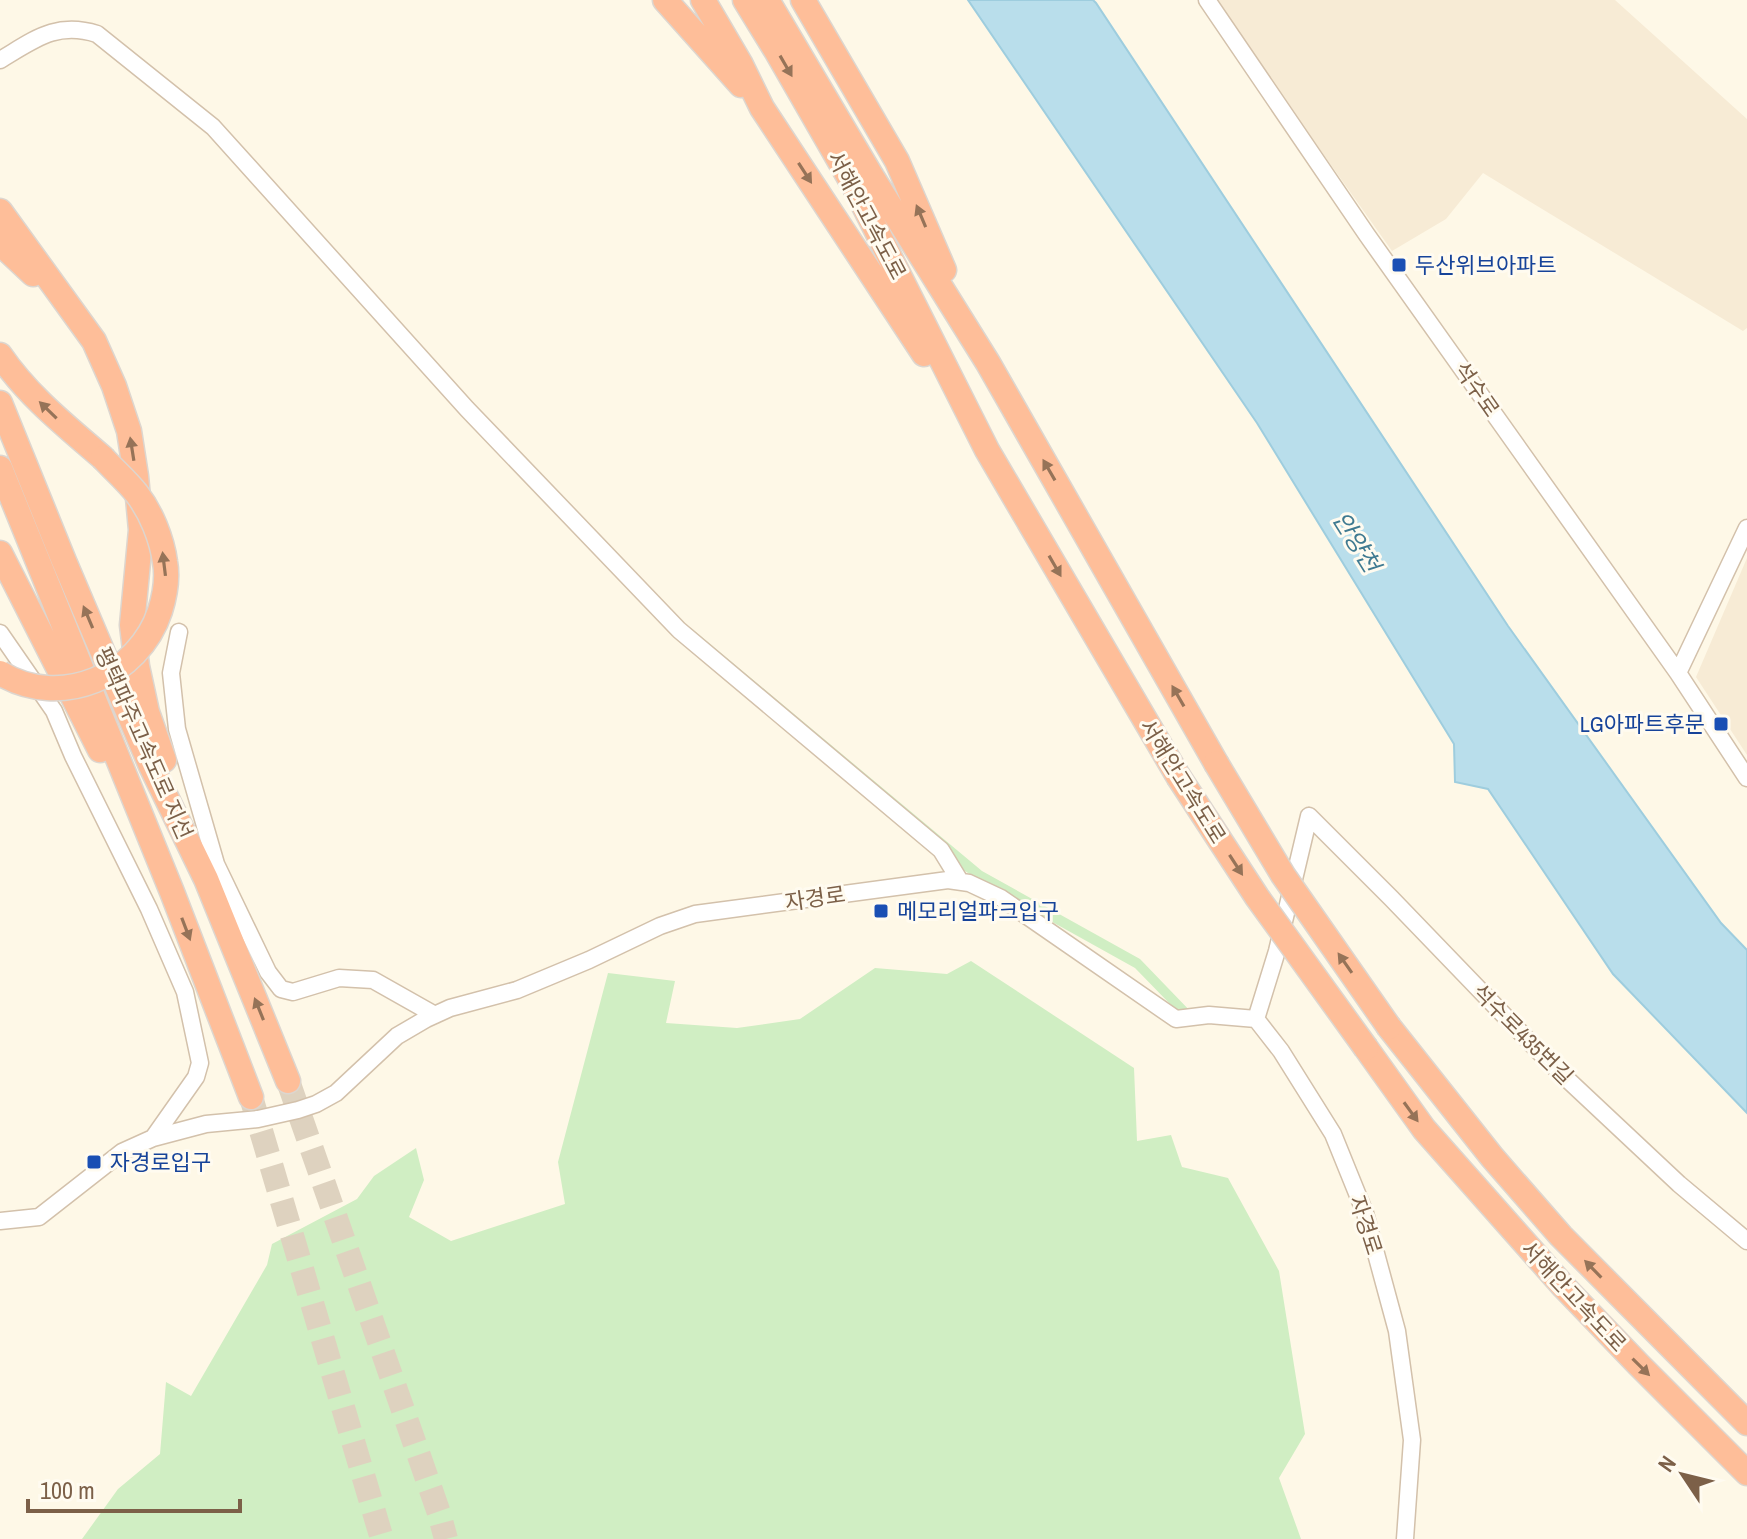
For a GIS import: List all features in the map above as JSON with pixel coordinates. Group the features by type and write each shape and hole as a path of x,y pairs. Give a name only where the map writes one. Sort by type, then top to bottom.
{"highway":[{"path":"703,0 762,108 987,450"},
{"name":"서해안고속도로","path":"745,0 863,182 988,363 1283,875 1389,1027 1492,1157 1561,1236 1747,1423"},
{"name":"서해안고속도로","path":"767,0 863,182 987,450 1178,776 1257,897 1424,1129 1564,1287 1747,1473"},
{"path":"803,0 897,161 988,363"},
{"path":"672,7 762,108"},
{"path":"0,211 94,341 129,431 141,530 132,625 137,666 147,712 206,879"},
{"path":"0,243 53,294 94,341"},
{"path":"0,355 31,393 103,458 136,493 161,545 166,564 166,583 153,630 115,671 93,681 51,689 27,685 0,673"},
{"name":"평택파주고속도로 지선","path":"0,403 151,766 206,879 288,1081"},
{"name":"평택파주고속도로 지선","path":"0,468 172,892 251,1097"},
{"path":"0,502 19,542 45,575"},
{"path":"0,553 172,892"}],"street":[{"name":"석수로","path":"1207,0 1367,235 1678,673 1747,778"},
{"path":"0,60 40,36 64,29 97,34 213,127 467,409 679,630 941,850 960,881"},
{"path":"1678,673 1747,528"},
{"path":"179,632 171,673 177,729 216,864 268,972 281,989 293,992 339,978 373,980 435,1015"},
{"path":"0,633 61,709 73,756 149,909 185,992 200,1063 196,1077 153,1138"},
{"path":"150,676 171,673"},
{"name":"석수로435번길","path":"1256,1019 1277,951 1309,816 1551,1064 1679,1184 1747,1241"},
{"name":"자경로","path":"0,1221 39,1217 122,1152 153,1138 206,1124 258,1119 316,1104 336,1093 397,1036 435,1015 517,990 660,926 695,914 948,880 969,883 1001,898 1176,1019 1209,1015 1256,1019 1281,1051 1333,1134 1365,1213 1397,1331 1412,1440 1405,1539"}],"shaded area":[{"path":"1214,0 1615,0 1747,119 1747,328 1743,331 1483,173 1446,219 1392,251"},
{"path":"1747,558 1747,755 1696,677"}],"green space":[{"path":"691,628 982,871 1140,959 1194,1015 1181,1013 1135,968 959,867 685,638"},
{"path":"971,961 1134,1068 1137,1141 1171,1135 1182,1167 1228,1178 1279,1271 1305,1434 1279,1478 1301,1539 82,1539 118,1489 160,1454 166,1382 191,1396 267,1265 272,1244 357,1199 374,1176 416,1148 424,1180 409,1217 451,1241 565,1204 558,1162 608,973 675,981 666,1023 737,1028 800,1019 875,968 947,974"}],"water":[{"name":"안양천","path":"968,0 1093,0 1096,3 1508,626 1721,923 1747,950 1747,1113 1613,974 1488,789 1455,782 1454,744 1257,423"}],"tunnel":[{"path":"288,1081 446,1539"},
{"path":"251,1097 382,1539"}],"place":[{"name":"두산위브아파트","path":"1399,265"},
{"name":"LG아파트후문","path":"1721,724"},
{"name":"메모리얼파크입구","path":"881,911"},
{"name":"자경로입구","path":"94,1162"}]}
